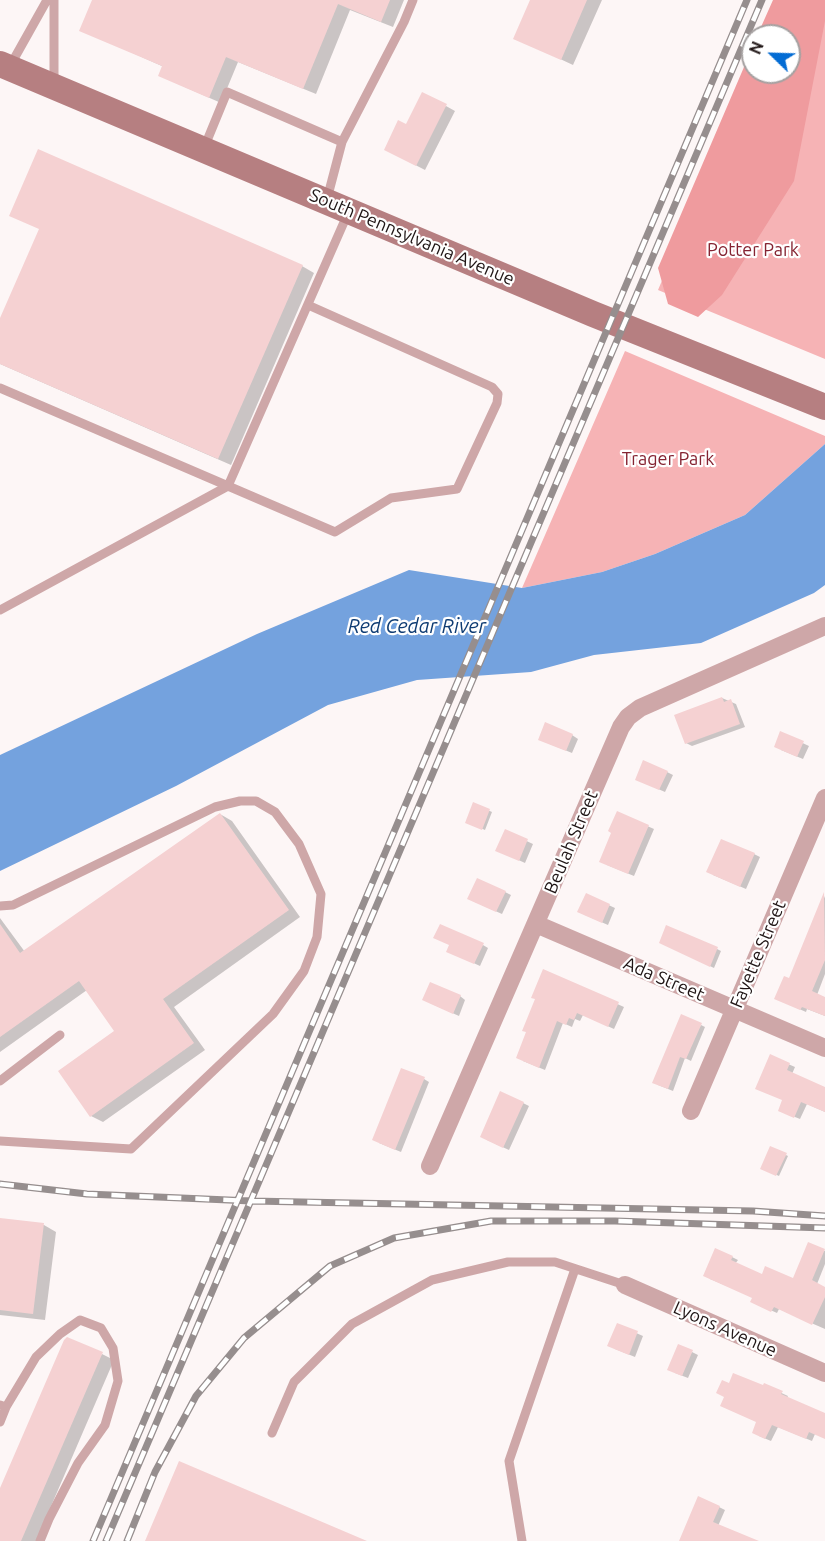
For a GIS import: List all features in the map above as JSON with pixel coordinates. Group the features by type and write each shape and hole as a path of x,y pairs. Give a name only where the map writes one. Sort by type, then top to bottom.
{"main road":[{"name":"South Pennsylvania Avenue","path":"5,66 592,314 825,407"}],"street":[{"name":"Beulah Street","path":"430,1166 621,728 628,717 640,708 825,626"},
{"name":"Fayette Street","path":"691,1111 825,798"},
{"name":"Ada Street","path":"536,924 825,1048"},
{"name":"Lyons Avenue","path":"625,1285 825,1373"}],"lane":[{"path":"5,66 47,0"},
{"path":"54,0 54,87"},
{"path":"0,610 228,486 308,305 338,206 342,142 413,0"},
{"path":"203,149 227,92 342,142"},
{"path":"0,388 335,532 391,498 457,489 497,403 498,394 492,387 308,305"},
{"path":"0,906 13,905 215,807 248,801 256,801 275,812 299,844 321,894 317,937 304,971 273,1014 131,1149 0,1142"},
{"path":"0,1081 60,1035"},
{"path":"272,1433 294,1382 352,1324 432,1280 508,1262 555,1262 625,1285"},
{"path":"522,1541 508,1461 575,1269"},
{"path":"0,1422 3,1406 36,1357 60,1334 80,1320 101,1328 113,1348 118,1381 105,1425 78,1462 40,1541"}],"green space":[{"name":"Potter Park","path":"825,0 825,359 658,290 746,84 801,84 801,24"},
{"name":"Trager Park","path":"625,351 825,436 825,444 745,515 655,554 602,572 522,588"}],"shaded area":[{"path":"773,0 825,0 825,21 794,181 722,295 698,317 668,304 658,268 741,74 741,84 801,84 801,24 762,24"}],"water":[{"name":"Red Cedar River","path":"825,444 825,585 814,593 701,643 594,655 531,672 417,680 328,705 176,786 0,871 0,755 257,634 409,570 522,588 602,572 655,554 745,515"}],"building":[{"path":"92,0 390,0 381,22 338,4 303,89 226,57 209,98 158,76 162,66 79,31"},
{"path":"530,0 587,0 561,60 513,39"},
{"path":"422,92 447,104 416,166 384,150 398,120 406,124"},
{"path":"38,149 303,265 218,459 0,364 0,318 39,229 9,216"},
{"path":"722,697 724,702 731,699 740,724 685,744 674,715"},
{"path":"545,722 573,734 566,751 538,740"},
{"path":"780,731 804,741 797,757 774,747"},
{"path":"643,760 668,771 659,790 635,780"},
{"path":"473,802 490,809 482,830 465,823"},
{"path":"617,811 649,825 628,874 599,862 611,833 608,831"},
{"path":"220,813 289,910 163,999 194,1043 90,1117 58,1071 114,1031 79,981 0,1037 0,924 20,953"},
{"path":"505,829 528,839 519,861 495,851"},
{"path":"721,839 755,853 740,887 706,872"},
{"path":"477,878 506,891 496,912 467,899"},
{"path":"824,892 825,960 812,991 825,997 825,1016 802,1007 800,1010 774,999 784,976 789,978"},
{"path":"586,893 610,904 602,923 577,912"},
{"path":"440,924 484,943 474,964 446,952 449,945 433,938"},
{"path":"666,925 718,947 710,967 659,943"},
{"path":"543,969 619,1002 608,1027 577,1013 574,1020 569,1018 566,1025 557,1021 539,1068 516,1058 526,1032 522,1031 535,999 531,998"},
{"path":"430,982 461,995 453,1014 422,1000"},
{"path":"681,1014 702,1023 686,1059 680,1057 668,1089 652,1083"},
{"path":"770,1054 790,1063 787,1070 825,1087 825,1112 801,1102 794,1118 778,1111 782,1100 755,1089"},
{"path":"401,1068 425,1077 395,1150 372,1140"},
{"path":"500,1091 524,1102 503,1148 480,1137"},
{"path":"770,1146 787,1153 776,1176 760,1169"},
{"path":"0,1218 44,1223 33,1314 0,1310"},
{"path":"808,1242 825,1249 812,1280 825,1287 825,1297 812,1325 774,1307 771,1312 750,1302 752,1298 703,1276 715,1248 733,1256 731,1260 762,1274 765,1266 793,1278"},
{"path":"617,1323 638,1331 629,1355 607,1346"},
{"path":"67,1337 103,1352 21,1541 0,1541 0,1488"},
{"path":"678,1344 693,1350 682,1376 667,1370"},
{"path":"733,1373 783,1391 781,1394 825,1413 825,1439 809,1432 806,1439 772,1425 765,1439 752,1433 756,1422 720,1406 724,1397 716,1393 722,1380 729,1383"},
{"path":"179,1461 367,1541 145,1541"},
{"path":"698,1496 720,1506 713,1522 759,1541 679,1541"}],"railway":[{"path":"93,1541 747,0"},
{"path":"106,1541 762,0"},
{"path":"0,1184 87,1194 252,1201 753,1211 825,1216"},
{"path":"127,1541 155,1472 196,1396 244,1338 330,1266 394,1238 491,1221 615,1221 825,1228"}]}
